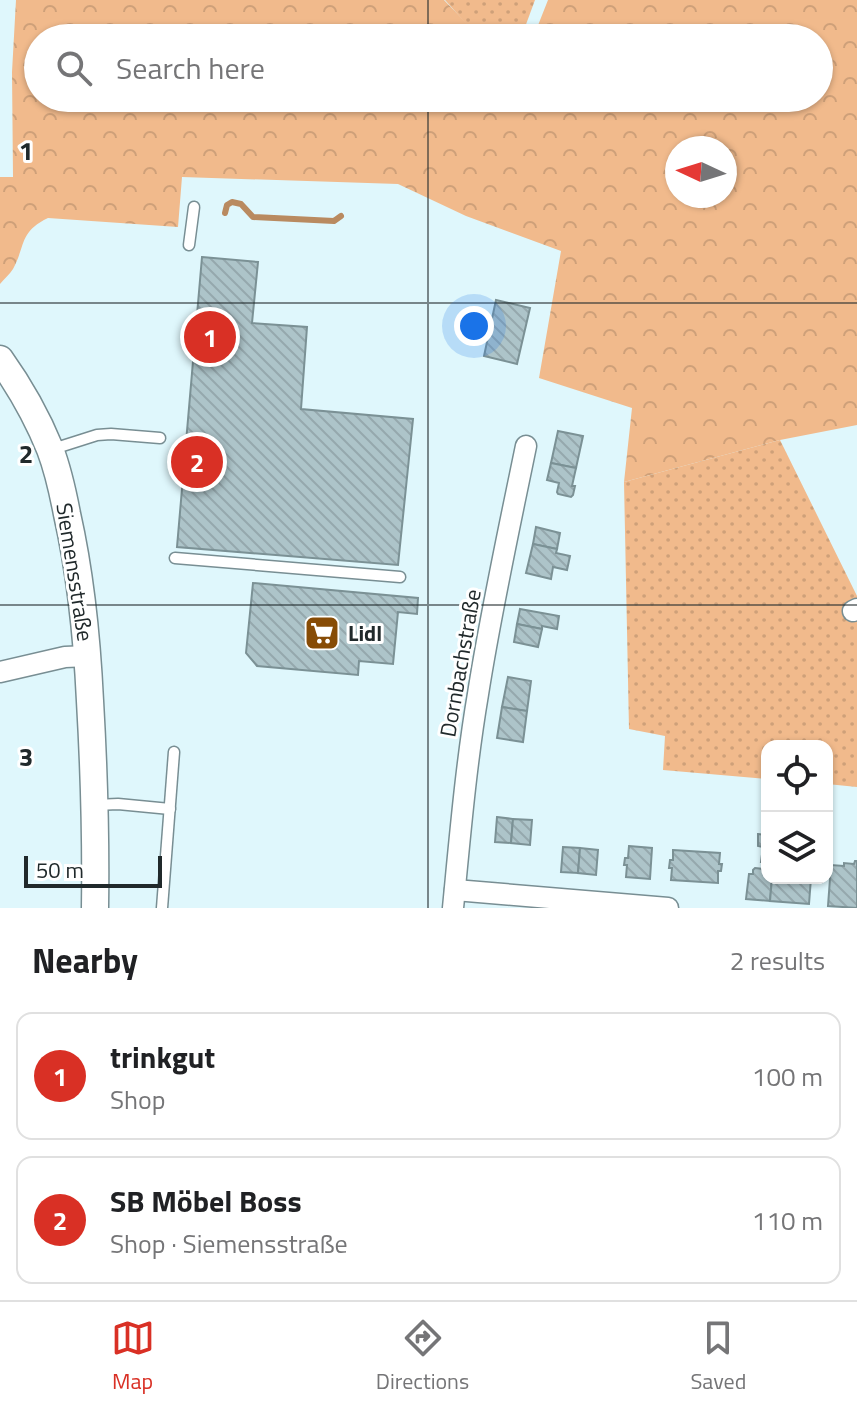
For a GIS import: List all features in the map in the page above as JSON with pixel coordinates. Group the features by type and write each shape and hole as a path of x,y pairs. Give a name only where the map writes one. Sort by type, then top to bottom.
{"street":[{"name":"Siemensstraße","path":"0,359 20,386 50,450 76,553 88,656 96,805 95,908"},
{"name":"Dornbachstraße","path":"526,446 478,694 461,818 454,899 668,908"},
{"name":"Siemensstraße","path":"0,672 65,657 88,656"}],"lane":[{"path":"189,245 194,207"},
{"path":"50,450 97,435 160,438"},
{"path":"175,558 400,577"},
{"path":"162,908 174,752"},
{"path":"96,805 170,809"}],"green space":[{"path":"16,0 444,0 467,24 24,24 24,112 833,112 833,24 539,24 548,0 857,0 857,425 780,440 624,482 632,408 539,378 561,251 466,216 398,184 182,177 178,227 48,218 32,228 13,269 0,284 0,177 13,177 12,72"},
{"path":"445,0 535,0 526,24 466,24"},
{"path":"780,440 857,596 857,787 833,785 833,740 761,740 761,778 663,770 665,736 629,729 624,482"}],"building":[{"path":"202,257 258,262 252,323 307,327 301,409 413,419 398,565 177,547"},
{"path":"496,300 530,308 517,364 484,356"},
{"path":"558,431 583,436 576,468 551,463"},
{"path":"551,463 576,468 571,497 558,494 559,483 547,480"},
{"path":"536,527 560,533 557,549 533,544"},
{"path":"533,544 557,549 556,553 570,556 567,570 553,567 551,579 526,573"},
{"name":"Lidl","path":"253,583 418,598 417,614 398,612 393,664 359,661 358,675 257,666 246,653"},
{"path":"520,609 559,616 557,629 517,624"},
{"path":"517,624 542,629 538,647 514,642"},
{"path":"508,677 531,681 527,711 502,707"},
{"path":"502,707 527,711 523,742 497,738"},
{"path":"497,817 513,819 511,843 495,842"},
{"path":"513,819 532,820 530,845 511,843"},
{"path":"629,846 652,848 650,879 626,877 627,865 624,865"},
{"path":"563,847 580,848 578,873 561,872"},
{"path":"580,848 598,850 596,875 578,873"},
{"path":"673,850 720,853 719,864 722,864 721,871 718,871 718,883 671,880 672,868 669,868"},
{"path":"857,861 857,908 828,906 833,865 854,864"},
{"path":"761,869 761,884 771,884 770,901 746,899 749,874 753,874 753,870"},
{"path":"771,884 811,884 809,904 770,901"}],"waterway":[{"path":"225,213 227,205 232,202 241,204 253,217 334,221 341,216"}],"place":[{"name":"trinkgut","path":"210,337"},
{"name":"SB Möbel Boss","path":"197,462"},
{"name":"Lidl","path":"322,633"}]}
